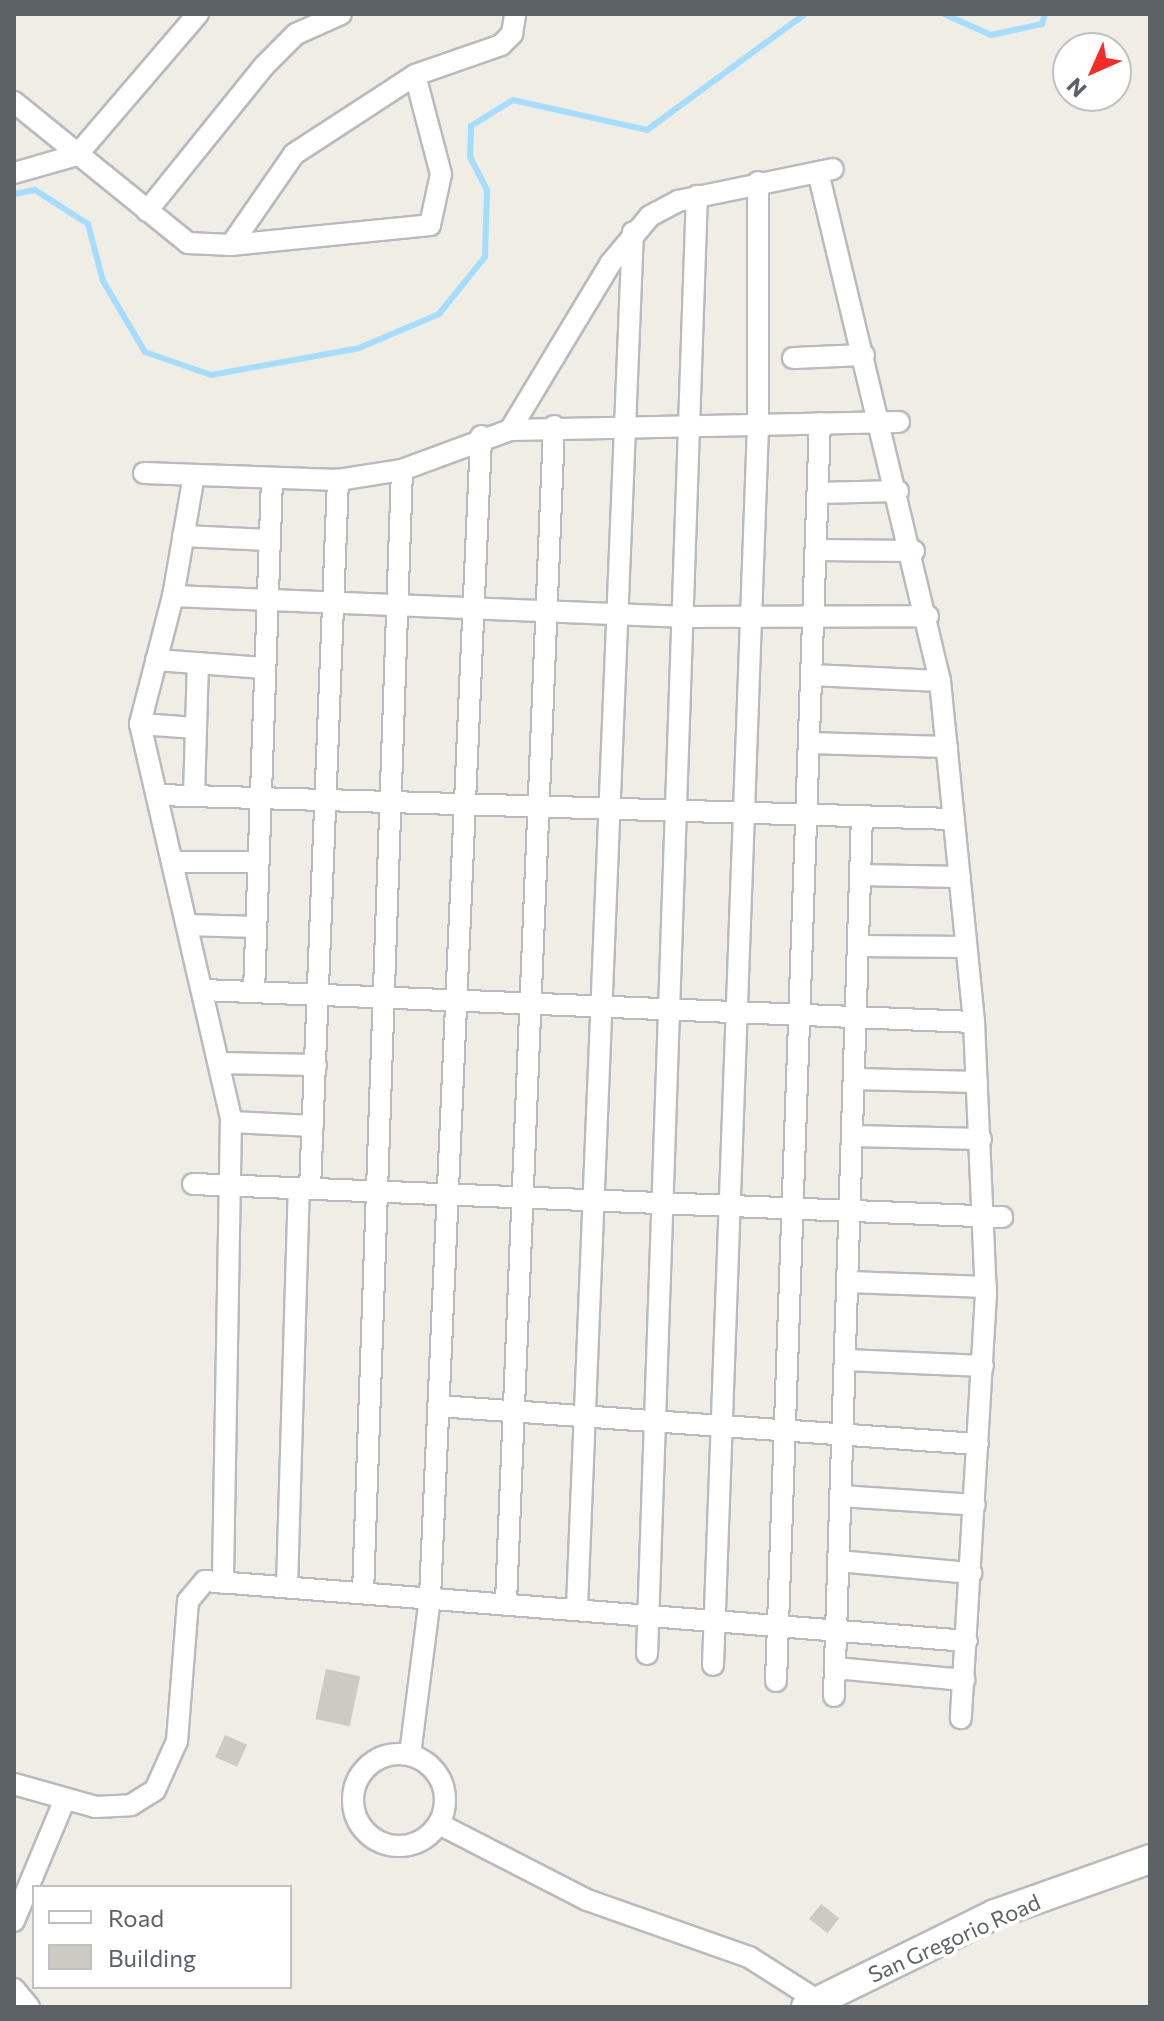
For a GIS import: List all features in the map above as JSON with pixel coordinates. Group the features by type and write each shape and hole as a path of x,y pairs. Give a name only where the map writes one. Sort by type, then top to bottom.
{"street":[{"path":"14,173 77,155 198,14"},
{"path":"147,211 264,66 296,34 341,14"},
{"path":"231,245 294,154 415,75 501,45 512,34 515,14"},
{"path":"14,102 188,243 231,245 430,225 441,174 415,75"},
{"path":"510,430 633,232 664,208 697,196 826,170 864,355 890,422 898,491 914,551 940,681 974,1022 981,1139 994,1217 986,1287 961,1718"},
{"path":"713,1665 758,424 758,182"},
{"path":"647,1654 685,617 697,196"},
{"path":"577,1607 633,232"},
{"path":"793,358 864,355"},
{"path":"144,473 338,480 402,470 481,436 510,430 554,426 890,422"},
{"path":"776,1681 820,423"},
{"path":"506,1602 554,426"},
{"path":"410,1754 430,1597 481,436"},
{"path":"363,1593 373,1192 394,802 402,470"},
{"path":"194,475 173,596 140,724 176,862 231,1122 223,1583"},
{"path":"254,992 258,798 272,478"},
{"path":"287,1587 304,1189 313,1126 330,800 338,480"},
{"path":"818,493 898,491"},
{"path":"183,536 269,540"},
{"path":"816,550 914,551"},
{"path":"173,596 471,611 685,617 928,616"},
{"path":"156,660 264,668"},
{"path":"194,796 198,663"},
{"path":"811,675 940,681"},
{"path":"140,724 196,728"},
{"path":"809,743 947,747"},
{"path":"158,795 954,819"},
{"path":"834,1696 862,816"},
{"path":"176,862 257,862"},
{"path":"860,875 960,877"},
{"path":"187,925 256,927"},
{"path":"858,946 966,947"},
{"path":"203,990 974,1022"},
{"path":"219,1063 316,1065"},
{"path":"854,1079 977,1082"},
{"path":"231,1122 313,1126"},
{"path":"852,1136 981,1139"},
{"path":"193,1184 994,1217"},
{"path":"848,1282 986,1287"},
{"path":"846,1360 983,1366"},
{"path":"438,1406 978,1444"},
{"path":"841,1496 975,1505"},
{"path":"838,1561 971,1573"},
{"path":"14,1784 96,1807 131,1805 155,1790 177,1741 188,1601 205,1581 650,1611 967,1641"},
{"path":"835,1668 964,1680"},
{"path":"387,1754 410,1754 429,1764 441,1782 445,1803 439,1824 412,1843 379,1842 361,1827 352,1806 355,1784 367,1765 387,1754"},
{"path":"14,1921 65,1799"},
{"path":"439,1824 587,1900 749,1957 812,2004"},
{"name":"San Gregorio Road","path":"812,2004 995,1914 1150,1859"},
{"path":"14,1989 29,2007"}],"building":[{"path":"326,1669 360,1676 350,1726 315,1719"},
{"path":"225,1735 247,1745 237,1767 215,1757"},
{"path":"821,1904 839,1918 827,1933 809,1919"}],"waterway":[{"path":"14,194 35,190 88,224 103,281 145,352 211,375 359,348 439,314 485,257 487,190 470,157 471,126 513,100 647,130 805,14"},
{"path":"944,14 991,35 1042,24 1045,14"}]}
